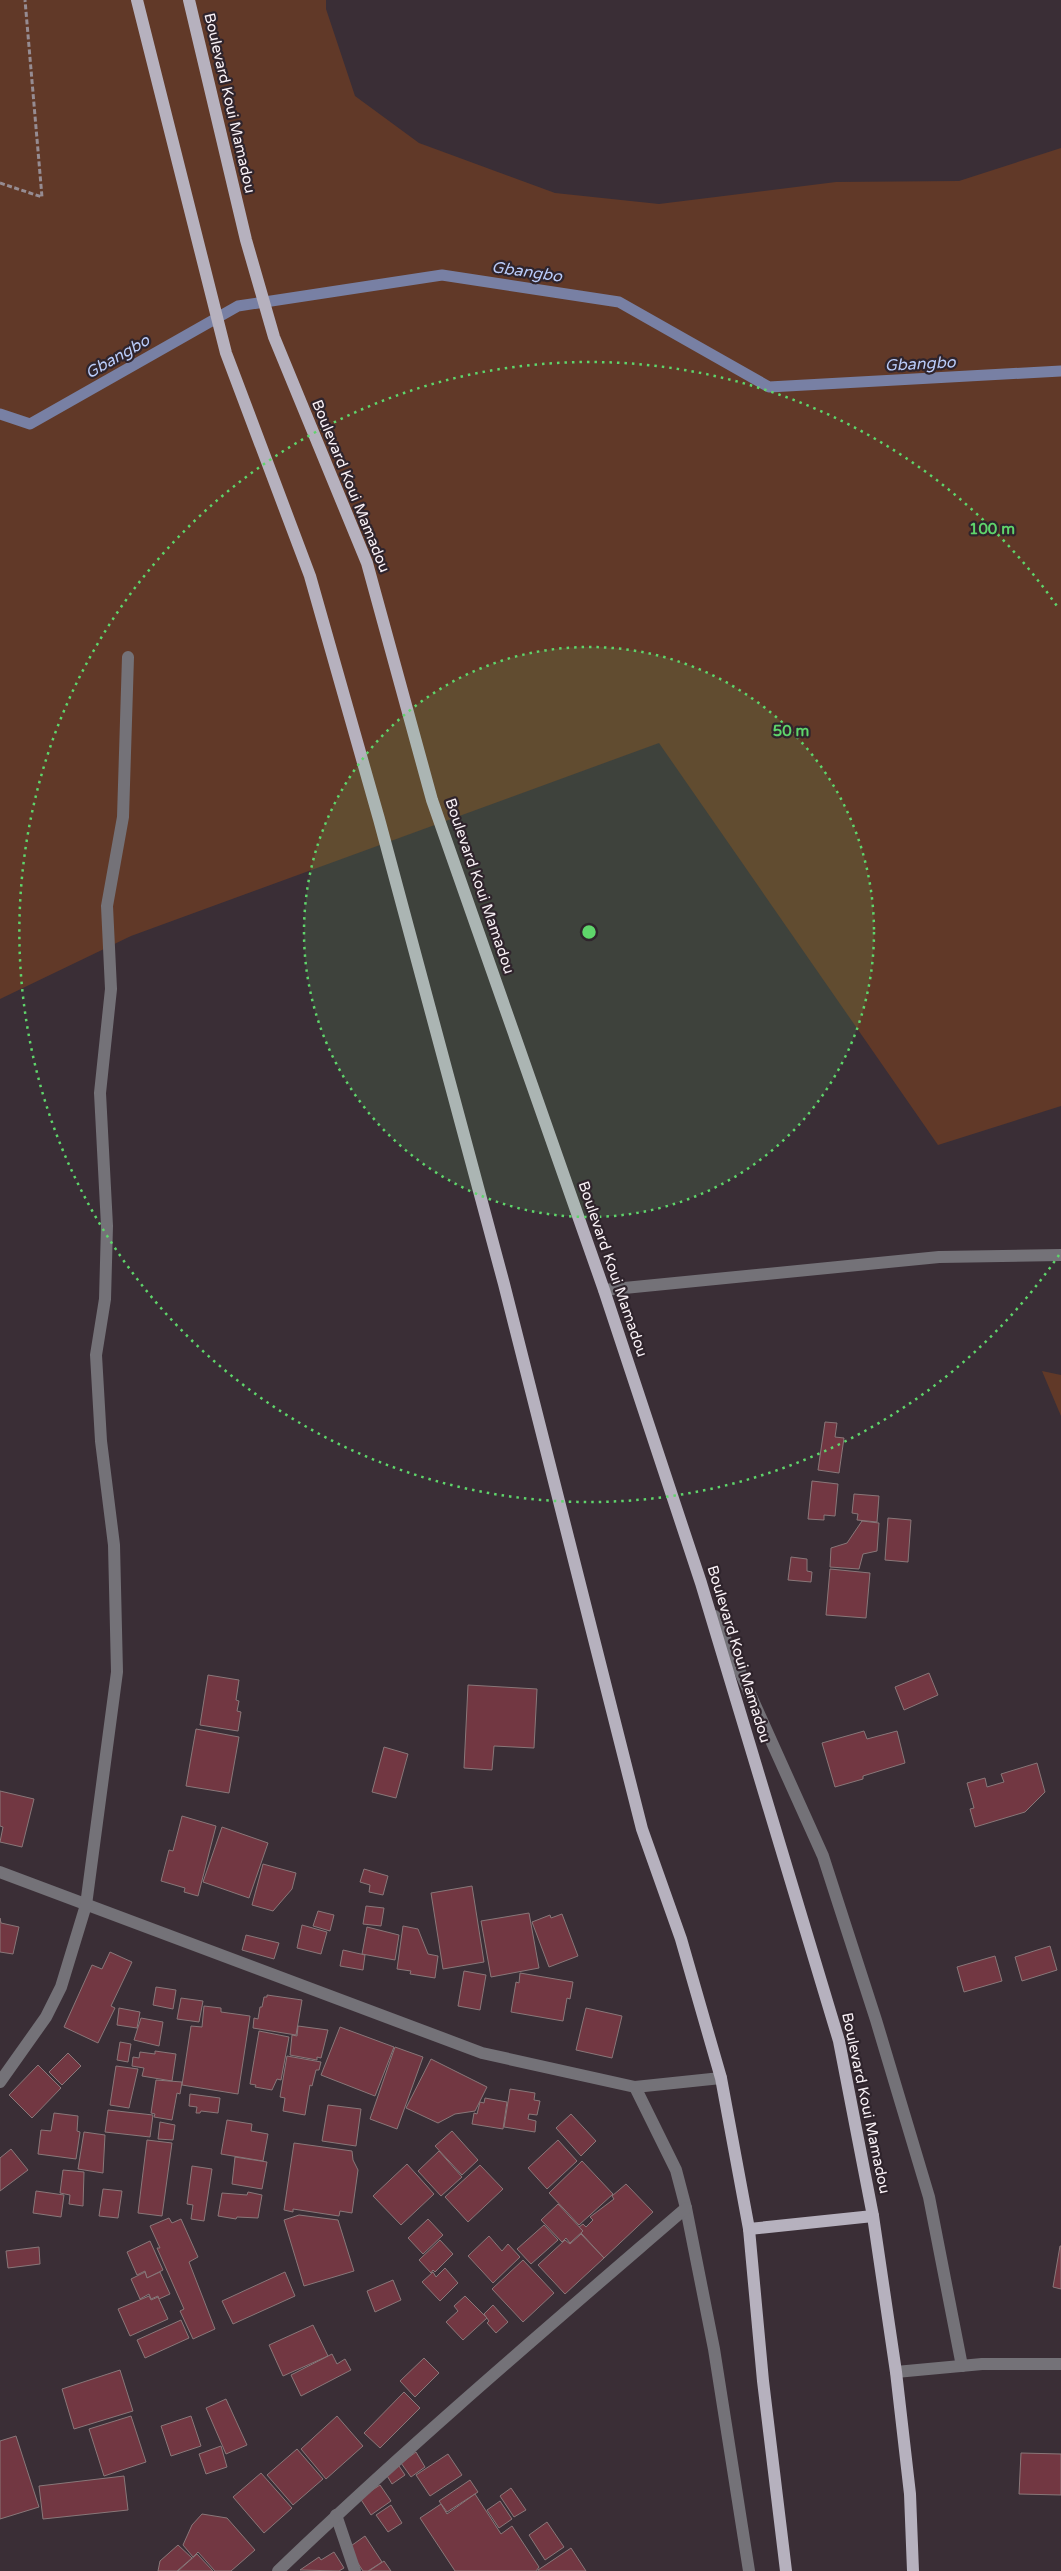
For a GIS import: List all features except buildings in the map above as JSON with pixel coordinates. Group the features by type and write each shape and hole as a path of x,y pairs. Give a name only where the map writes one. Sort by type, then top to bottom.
{"main road":[{"path":"137,0 226,353 310,576 382,828 502,1274 642,1829 681,1939 721,2078 750,2229 763,2381 786,2571"},
{"name":"Boulevard Koui Mamadou","path":"189,0 246,240 274,337 367,563 432,800 604,1290 701,1583 838,2041 873,2216 896,2372 910,2494 914,2571"},
{"path":"750,2229 873,2216"}],"street":[{"path":"0,2082 46,2017 61,1987 86,1905 117,1672 114,1545 101,1441 96,1355 105,1298 107,1226 100,1093 111,989 107,906 123,817 128,657"},
{"path":"604,1290 939,1257 1061,1255"},
{"path":"701,1583 823,1856 876,2020 929,2197 962,2366"},
{"path":"0,1872 482,2053 635,2087 721,2078"},
{"path":"635,2087 676,2170 686,2208 714,2349 749,2571"},
{"path":"278,2571 336,2515 495,2372 686,2208"},
{"path":"896,2372 962,2366 1061,2364"},
{"path":"336,2515 355,2571"}],"path":[{"path":"0,183 42,197 25,0"}],"shaded area":[{"path":"0,0 326,0 326,9 355,96 419,143 555,193 659,204 836,182 959,181 1061,148 1061,1106 938,1145 659,743 131,936 0,999"},
{"path":"1042,1371 1061,1375 1061,1416"}],"waterway":[{"name":"Gbangbo","path":"0,414 30,424 238,306 442,275 619,302 769,387 1061,371"}]}
